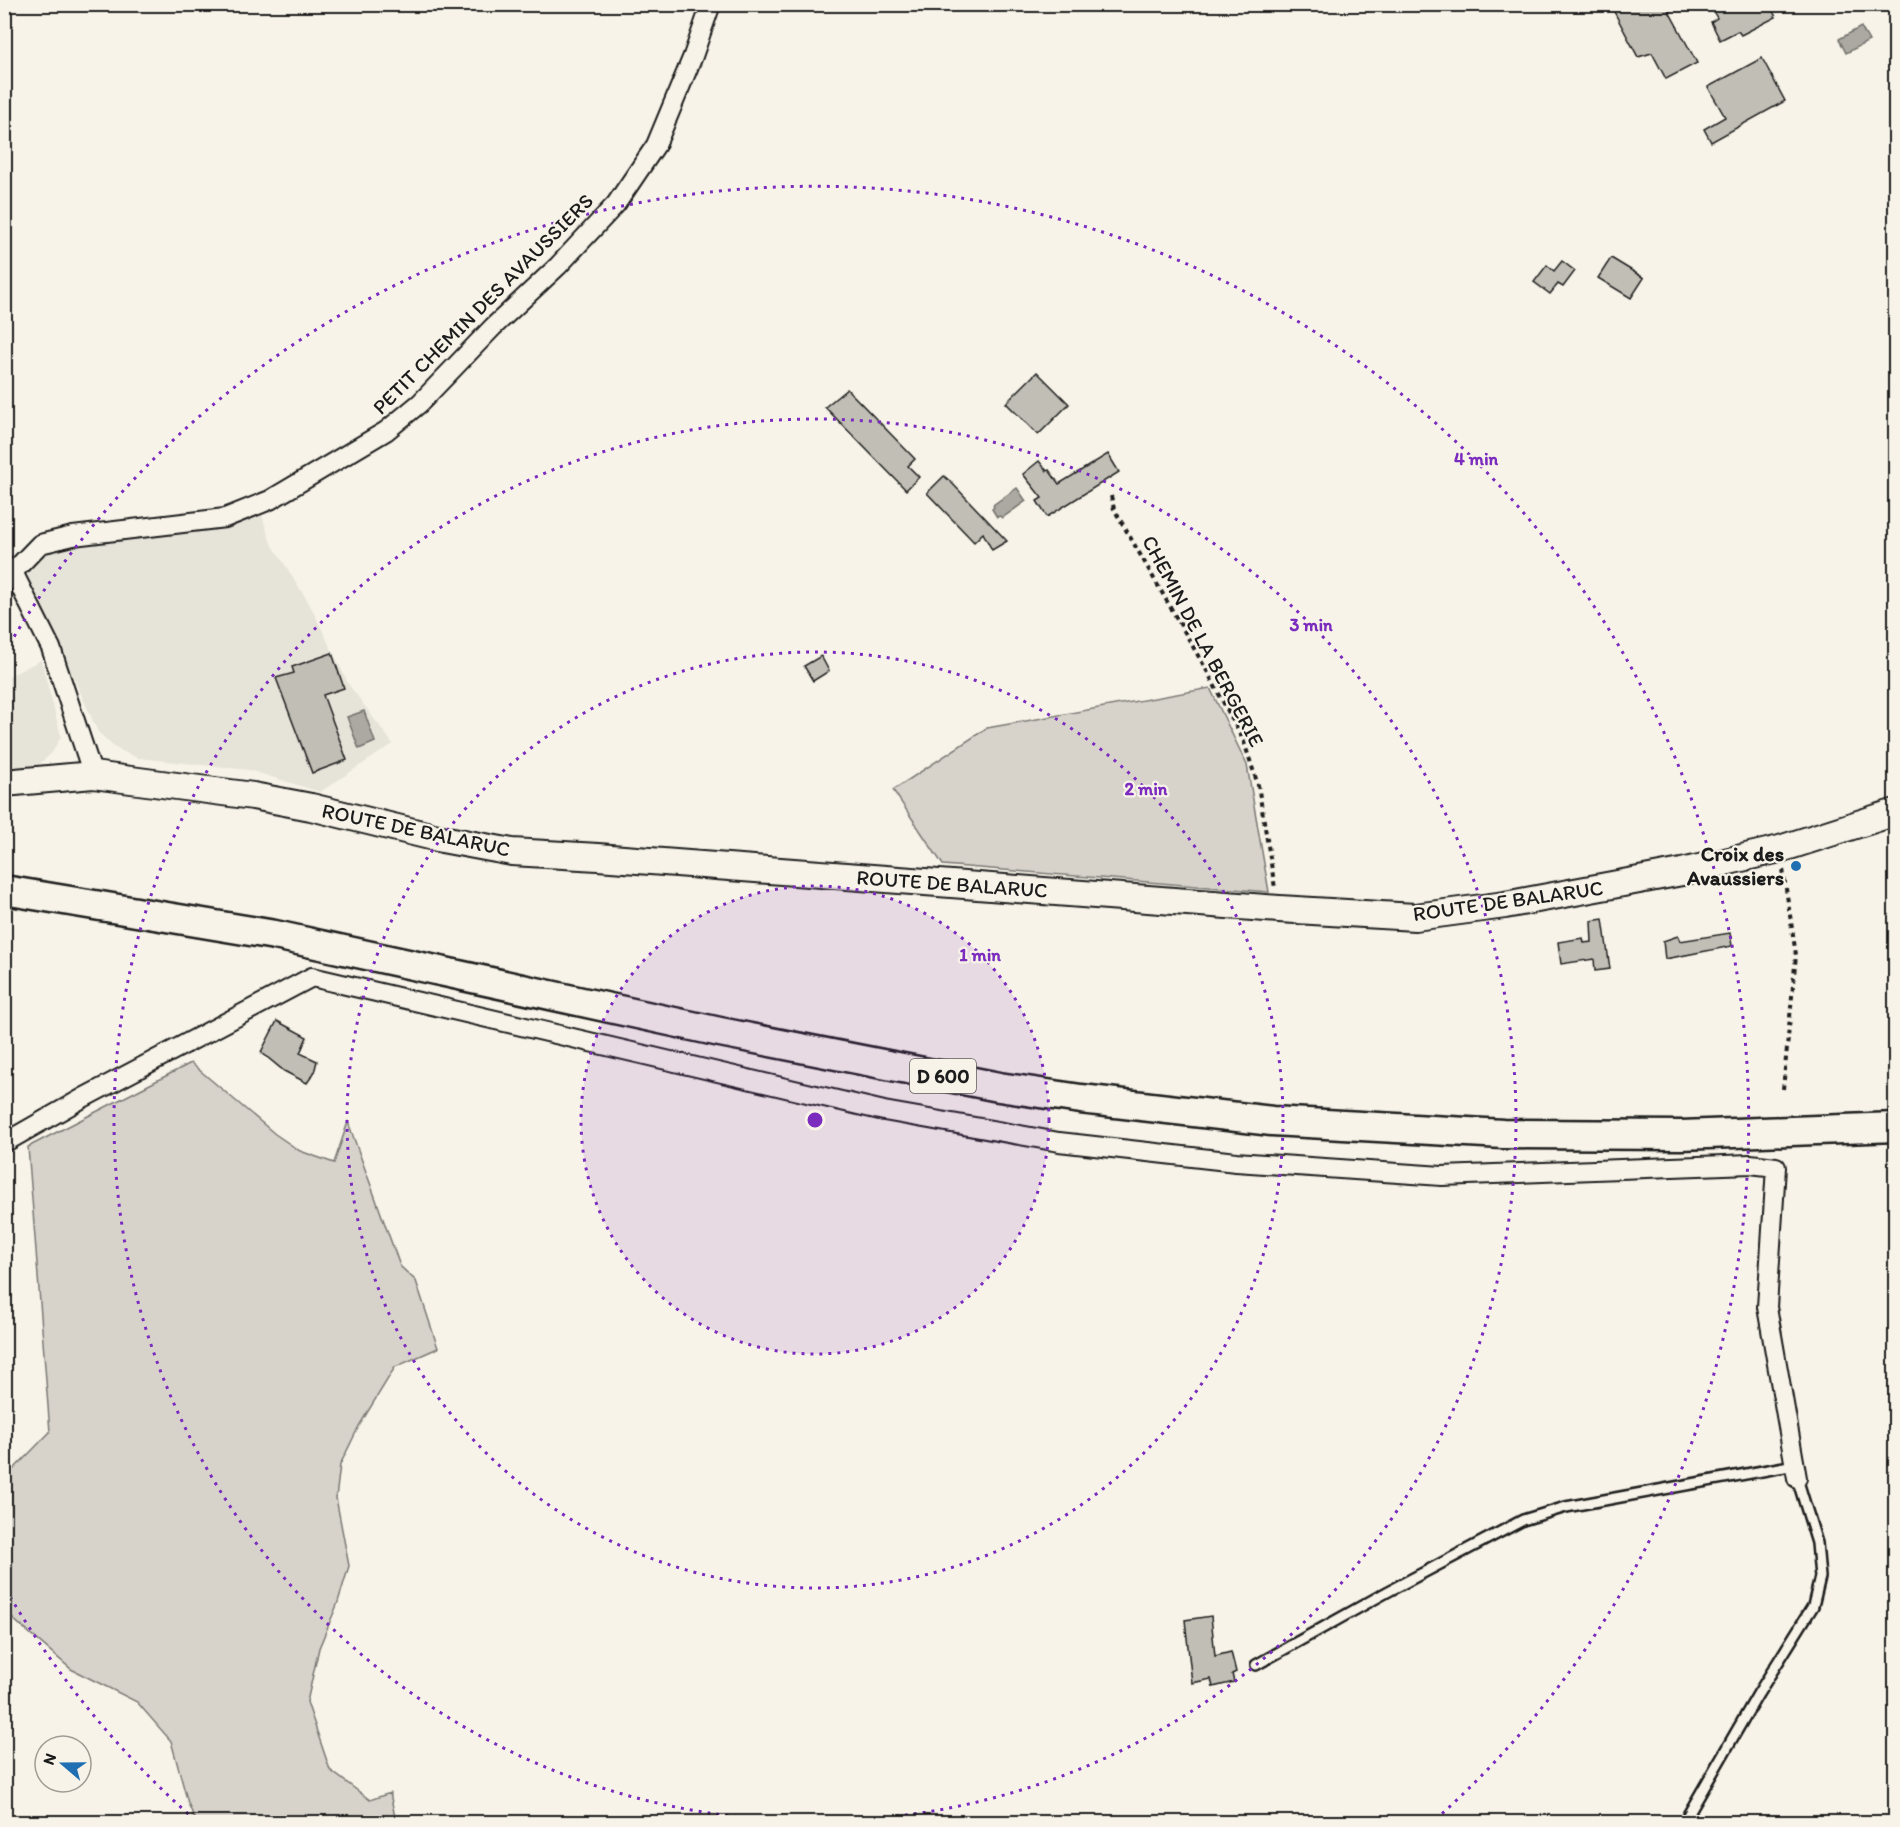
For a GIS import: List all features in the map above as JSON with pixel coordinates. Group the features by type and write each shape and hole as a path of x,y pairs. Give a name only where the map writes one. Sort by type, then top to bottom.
{"main road":[{"name":"D 600","path":"4,890 275,935 720,1032 999,1087 1081,1099 1272,1121 1503,1134 1681,1135 1896,1127"}],"street":[{"name":"PETIT CHEMIN DES AVAUSSIERS","path":"9,568 40,544 51,541 73,536 225,518 270,500 386,431 420,403 493,327 558,266 616,204 656,145 693,56 711,4"},
{"path":"9,568 51,648 93,775"},
{"name":"ROUTE DE BALARUC","path":"4,783 93,775 264,798 442,839 513,852 1415,917 1505,905 1682,872 1780,849 1896,812"},
{"path":"4,1143 83,1098 312,977 884,1110 1059,1142 1236,1162 1442,1176 1750,1164 1776,1167 1767,1307 1796,1472"}],"lane":[{"path":"1256,1665 1523,1520 1566,1507 1796,1472 1817,1543 1820,1577 1813,1606 1758,1694 1684,1822"}],"path":[{"name":"CHEMIN DE LA BERGERIE","path":"1111,496 1114,509 1207,671 1244,742 1258,785 1279,909"},
{"path":"1780,849 1796,955 1783,1089"}],"shaded area":[{"path":"1861,27 1869,41 1846,53 1839,39"},
{"path":"1017,488 1026,501 1002,518 997,517 992,509 993,505"},
{"path":"262,515 270,541 309,603 349,685 393,744 320,792 249,770 138,758 115,748 98,732 59,645 32,592 27,574 32,563 44,552 74,544 227,527"},
{"path":"41,660 61,736 52,753 37,766 5,769 5,678"},
{"path":"1210,688 1247,765 1269,892 943,865 893,790 987,728"},
{"path":"364,711 375,742 359,749 347,717"},
{"path":"191,1063 275,1134 300,1151 334,1163 348,1122 400,1266 416,1281 438,1348 395,1367 359,1426 340,1465 336,1498 349,1566 337,1605 319,1648 307,1702 330,1770 370,1800 390,1793 396,1822 196,1822 188,1803 171,1741 137,1702 71,1669 12,1618 5,1590 5,1478 50,1432 28,1147"}],"building":[{"path":"1610,4 1665,4 1697,63 1666,79 1652,53 1638,57"},
{"path":"1709,4 1769,4 1776,17 1741,35 1738,31 1720,40 1711,22 1717,18"},
{"path":"1762,58 1785,101 1711,142 1704,129 1725,117 1708,87"},
{"path":"1611,258 1644,278 1631,298 1598,278"},
{"path":"1562,261 1575,271 1563,287 1558,284 1550,294 1534,282 1547,265 1554,271"},
{"path":"1037,372 1069,404 1038,435 1006,403"},
{"path":"847,389 915,459 908,466 919,477 906,490 825,407"},
{"path":"1108,454 1119,472 1047,517 1037,501 1042,498 1023,474 1039,461 1059,484"},
{"path":"944,476 1007,541 992,550 983,533 974,542 927,493"},
{"path":"332,653 344,688 323,695 347,760 312,773 276,678 294,673 292,667"},
{"path":"821,656 829,671 813,681 804,666"},
{"path":"1603,919 1610,969 1595,971 1594,959 1561,964 1558,942 1583,938 1584,943 1592,942 1591,921"},
{"path":"1730,933 1732,946 1665,959 1663,941 1678,936 1680,941"},
{"path":"277,1021 307,1037 300,1053 317,1061 314,1073 307,1083 284,1071 261,1052"},
{"path":"1211,1616 1215,1656 1231,1652 1236,1672 1232,1674 1234,1682 1213,1687 1211,1679 1192,1683 1185,1620"}],"place":[{"name":"Croix des Avaussiers","path":"1796,866"}]}
